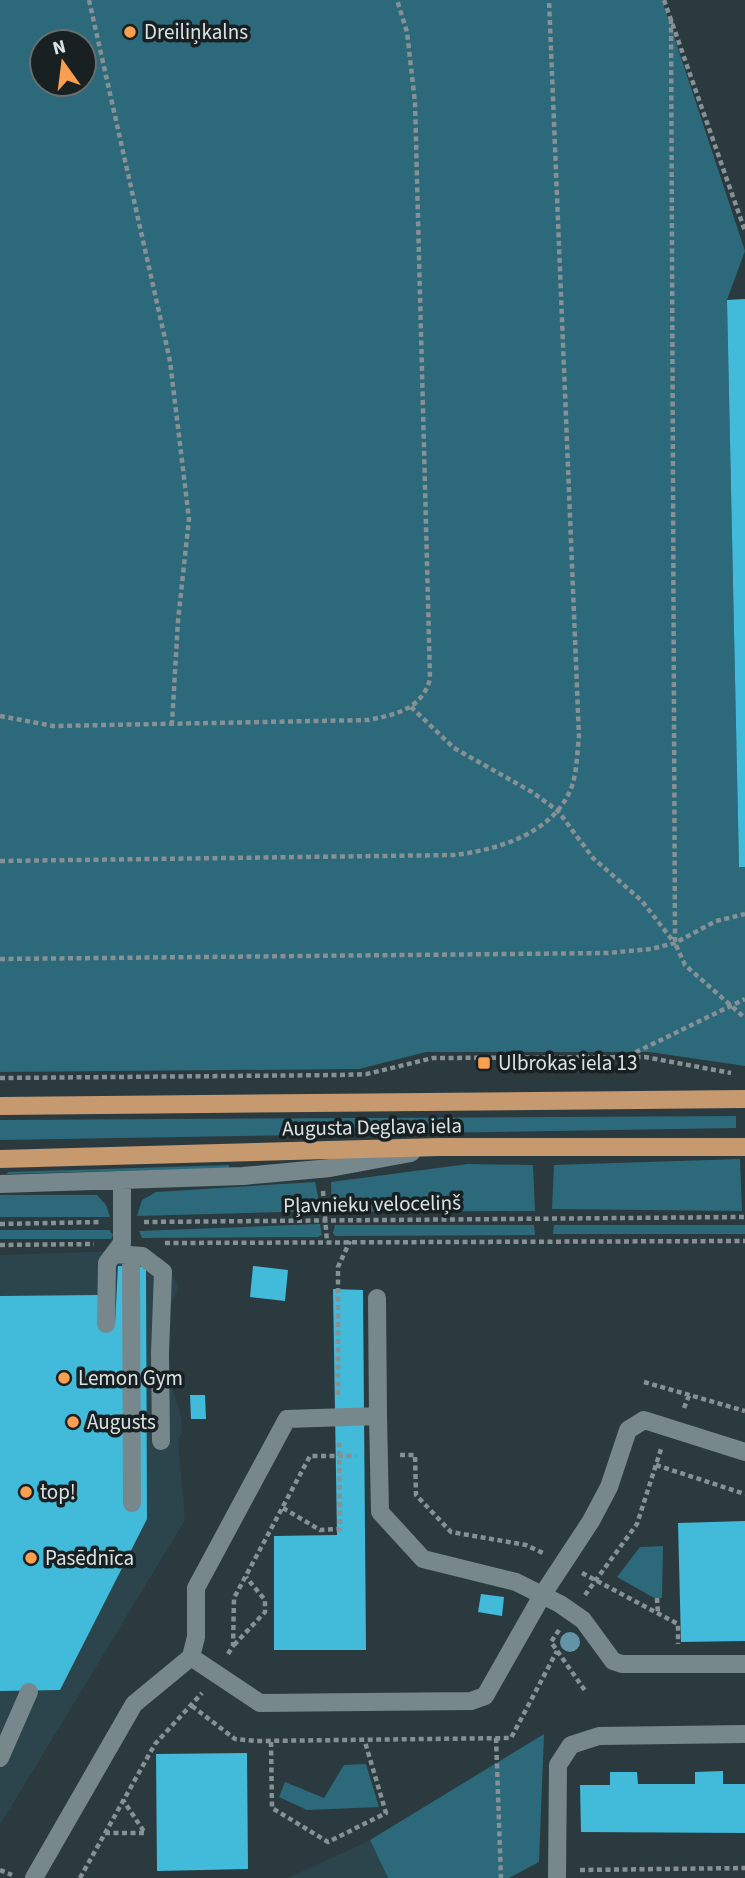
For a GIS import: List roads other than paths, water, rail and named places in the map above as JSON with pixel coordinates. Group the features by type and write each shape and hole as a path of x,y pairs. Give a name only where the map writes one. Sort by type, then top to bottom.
{"main road":[{"name":"Augusta Deglava iela","path":"0,1106 745,1100"},
{"name":"Augusta Deglava iela","path":"0,1159 439,1147 745,1147"}],"street":[{"path":"0,1184 122,1182 321,1170 439,1147"},
{"path":"122,1182 132,1503"},
{"path":"106,1324 107,1262 123,1251 142,1256 163,1272 161,1441"},
{"path":"377,1298 380,1512 423,1559 516,1582 543,1594 593,1630 613,1661 622,1664 745,1664"},
{"path":"34,1878 134,1704 191,1657 196,1637 196,1588 287,1419 378,1416"},
{"path":"191,1657 260,1703 471,1701 485,1696 543,1594 586,1530 609,1487 628,1430 644,1420 745,1452"},
{"path":"0,1758 29,1692"},
{"path":"557,1874 558,1765 571,1745 598,1736 745,1734"}],"place":[{"name":"Dreiliņkalns","path":"130,32"},
{"name":"Ulbrokas iela 13","path":"484,1063"},
{"name":"Lemon Gym","path":"64,1378"},
{"name":"Augusts","path":"73,1422"},
{"name":"top!","path":"26,1492"},
{"name":"Pasēdnīca","path":"31,1558"}]}
